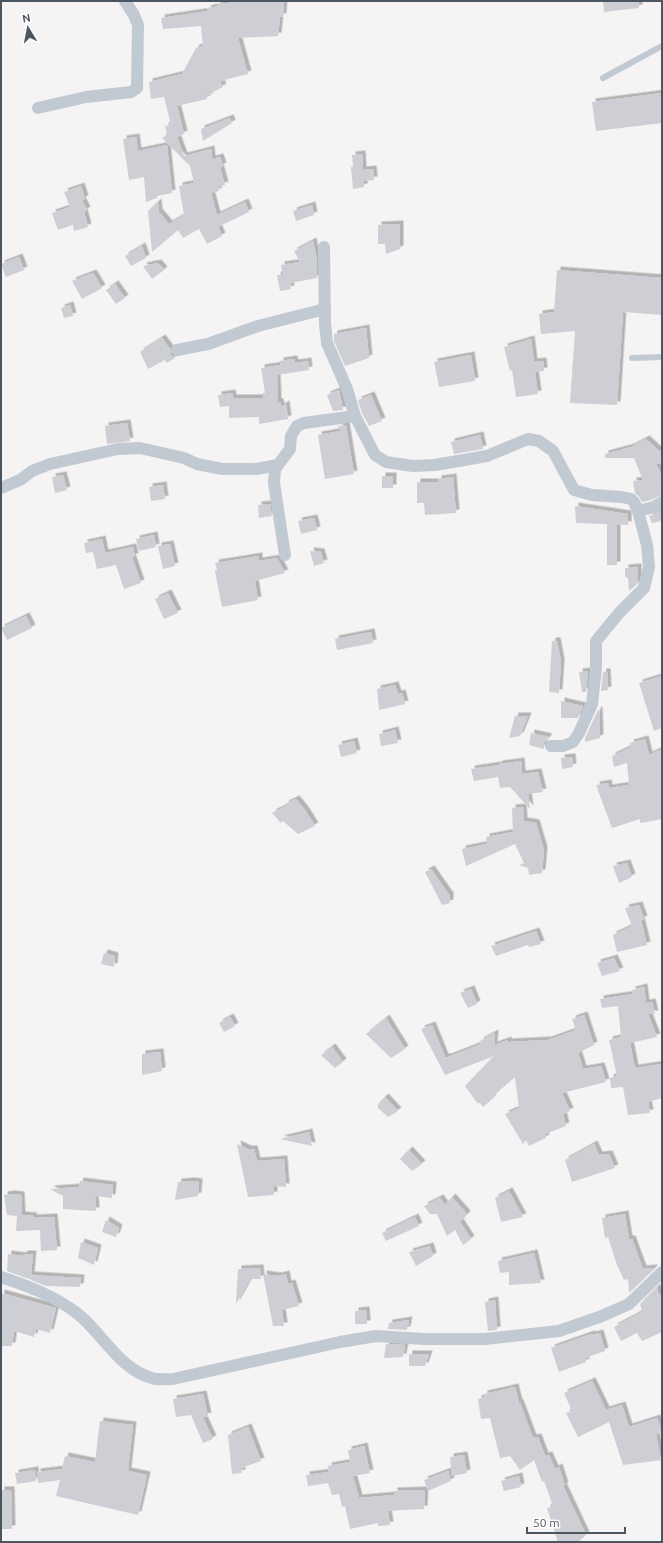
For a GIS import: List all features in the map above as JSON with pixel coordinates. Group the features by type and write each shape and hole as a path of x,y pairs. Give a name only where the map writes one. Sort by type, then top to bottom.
{"street":[{"path":"38,108 86,97 131,92 137,88 138,25 134,15 125,1"},
{"path":"324,247 327,343 347,390 355,416 375,455 386,462 412,466 435,465 487,456 528,439 539,441 553,451 574,490 592,495 622,497 634,502 647,544 649,567 644,588 620,612 596,641 596,668 592,704 579,733 573,742 563,746 551,746"},
{"path":"177,350 208,344 258,326 325,309"},
{"path":"285,555 274,483 274,469 290,450 291,436 297,426 304,423 355,416"},
{"path":"1,488 20,480 32,470 50,464 118,449 140,448 184,458 197,464 222,469 256,469 278,465"},
{"path":"638,511 654,507 662,502"},
{"path":"1,1277 41,1291 78,1314 111,1349 134,1370 152,1378 173,1379 332,1344 376,1336 424,1339 485,1340 559,1332 629,1304 662,1272"}],"lane":[{"path":"603,78 662,46"},
{"path":"632,358 662,357"}],"building":[{"path":"238,1 284,1 283,17 280,17 278,36 238,38 248,74 220,81 223,87 213,92 214,93 207,95 207,99 177,106 184,134 177,137 184,156 211,149 212,159 220,157 223,166 220,167 225,185 218,187 219,191 211,193 217,215 245,202 249,212 218,227 222,236 207,244 199,229 183,238 178,230 152,252 148,211 158,202 159,212 169,224 184,215 179,186 194,183 190,166 162,138 167,135 165,126 171,125 164,97 151,99 149,82 182,74 196,48 203,46 201,26 163,29 161,18 208,11 207,9 218,6 217,4"},
{"path":"603,1 639,1 639,8 604,12"},
{"path":"662,93 662,123 596,131 592,102"},
{"path":"230,118 232,123 203,141 201,129"},
{"path":"136,137 138,151 167,145 172,193 157,196 157,198 146,202 144,177 129,180 123,139"},
{"path":"362,154 363,170 373,169 374,180 364,181 364,187 353,189 351,167 353,166 352,155"},
{"path":"81,186 85,199 82,200 87,210 84,212 88,227 74,231 73,225 58,230 52,213 70,207 64,192"},
{"path":"312,205 314,215 296,221 293,211"},
{"path":"400,224 400,249 386,254 385,244 378,244 378,225"},
{"path":"313,241 317,260 317,278 290,283 291,289 280,291 277,275 283,275 281,265 300,262 294,251"},
{"path":"142,246 146,258 131,266 125,256"},
{"path":"19,257 24,270 6,277 1,264"},
{"path":"158,263 164,270 152,279 143,266"},
{"path":"557,270 662,278 662,315 623,312 617,405 570,403 575,331 541,334 539,314 554,312"},
{"path":"93,273 102,288 82,299 72,281"},
{"path":"115,284 125,298 116,304 106,290"},
{"path":"70,305 73,316 64,318 61,308"},
{"path":"366,328 369,358 345,366 334,341 334,334"},
{"path":"162,338 170,349 171,355 175,358 167,363 165,360 148,369 140,352"},
{"path":"531,339 534,362 543,361 544,371 535,372 538,394 516,397 512,370 510,371 504,347"},
{"path":"471,355 475,381 439,387 434,362"},
{"path":"294,359 295,363 308,361 309,370 277,375 278,402 280,402 281,407 286,404 288,419 259,424 259,417 229,418 229,406 220,407 218,395 232,393 233,398 263,398 263,393 265,393 261,368 280,365 280,361"},
{"path":"339,390 343,410 333,411 327,395"},
{"path":"371,395 382,421 369,426 362,413 358,400"},
{"path":"127,423 130,441 107,444 105,426"},
{"path":"346,425 354,474 325,479 318,435 341,431 338,426"},
{"path":"480,435 483,449 454,454 451,442"},
{"path":"646,439 658,450 662,450 662,463 656,464 662,476 662,495 642,502 635,493 633,481 643,480 634,458 605,458 605,454 631,447"},
{"path":"63,475 67,490 55,493 52,477"},
{"path":"382,476 393,476 393,488 382,488"},
{"path":"453,477 456,513 425,515 424,503 417,503 417,482 438,482 438,479"},
{"path":"163,485 165,499 151,501 149,487"},
{"path":"270,504 272,516 259,518 258,505"},
{"path":"575,506 628,514 628,525 617,524 617,565 607,565 607,524 576,523"},
{"path":"662,511 662,521 652,523 649,516"},
{"path":"314,518 317,530 301,534 298,521"},
{"path":"154,535 156,547 139,551 136,539"},
{"path":"102,539 105,553 133,547 135,557 132,557 141,583 124,589 116,565 97,569 93,552 86,553 84,543"},
{"path":"170,544 175,566 163,569 158,546"},
{"path":"310,551 321,552 324,563 314,566"},
{"path":"259,556 259,561 277,558 285,573 255,581 258,600 222,607 215,571 217,570 215,563"},
{"path":"638,567 637,584 629,591 628,578 625,577 625,568"},
{"path":"168,593 178,613 164,619 155,599"},
{"path":"26,616 32,628 7,640 1,628"},
{"path":"371,632 373,643 337,650 335,639"},
{"path":"552,641 557,641 561,662 559,693 549,692"},
{"path":"588,671 586,692 582,692 579,672"},
{"path":"603,672 607,672 608,690 601,691"},
{"path":"662,676 662,728 654,731 639,683"},
{"path":"395,685 398,694 402,693 405,704 379,710 377,689"},
{"path":"561,701 583,706 578,718 561,718"},
{"path":"598,710 600,738 585,742 585,738"},
{"path":"515,716 528,716 520,736 509,738"},
{"path":"395,730 398,743 381,746 379,734"},
{"path":"531,733 549,737 544,743 544,749 529,745"},
{"path":"645,739 649,755 662,749 662,819 640,823 640,819 612,828 596,785 608,783 609,788 629,785 627,763 614,767 612,756 631,747 630,743"},
{"path":"354,741 357,753 341,757 338,745"},
{"path":"572,757 573,767 562,769 561,758"},
{"path":"521,761 522,774 538,772 543,792 528,794 530,809 510,787 500,788 498,777 474,781 471,769"},
{"path":"296,799 315,826 298,834 283,821 281,823 272,813 286,806 285,804"},
{"path":"523,807 524,821 536,823 544,850 542,873 529,875 528,868 519,865 529,861 523,861 515,844 466,866 462,849 487,844 486,837 513,832 512,808"},
{"path":"627,863 632,877 619,883 613,866"},
{"path":"431,869 450,896 450,903 442,905 425,872"},
{"path":"639,905 644,919 641,920 647,945 617,952 613,935 632,926 625,908"},
{"path":"536,931 541,944 529,947 528,945 496,956 491,946"},
{"path":"104,953 115,956 114,967 101,964"},
{"path":"614,958 620,971 602,976 597,963"},
{"path":"644,987 646,1003 652,1002 655,1014 648,1014 657,1037 630,1043 635,1068 662,1064 662,1098 648,1102 650,1113 628,1115 623,1087 611,1088 610,1078 617,1076 609,1040 621,1037 618,1006 602,1008 600,999 633,994 632,990"},
{"path":"471,989 477,1004 468,1008 460,993"},
{"path":"584,1015 594,1045 578,1053 583,1069 601,1066 606,1082 562,1093 570,1111 563,1114 566,1126 545,1134 546,1138 529,1146 526,1140 523,1144 505,1114 519,1108 515,1077 483,1107 479,1102 478,1104 465,1086 494,1056 445,1075 421,1029 432,1025 445,1057 448,1057 481,1044 480,1041 495,1033 494,1045 508,1040 508,1042 548,1040 576,1030 572,1019"},
{"path":"230,1017 235,1026 224,1032 219,1023"},
{"path":"386,1018 405,1049 391,1058 366,1034"},
{"path":"332,1047 343,1062 335,1068 321,1055"},
{"path":"160,1052 162,1071 142,1075 142,1054"},
{"path":"385,1097 398,1111 388,1117 378,1108 378,1104"},
{"path":"309,1132 312,1146 280,1139"},
{"path":"237,1144 248,1149 254,1149 257,1161 284,1159 286,1187 274,1186 274,1195 248,1197"},
{"path":"594,1144 599,1155 609,1154 615,1168 572,1182 565,1160"},
{"path":"409,1150 422,1164 412,1171 400,1159"},
{"path":"80,1181 113,1185 112,1198 95,1196 96,1211 63,1209 63,1196 50,1189 79,1187"},
{"path":"178,1182 199,1182 198,1196 175,1200"},
{"path":"509,1191 523,1217 501,1222 495,1198"},
{"path":"4,1195 21,1195 22,1215 34,1216 33,1218 54,1217 57,1250 41,1251 40,1230 16,1231 17,1216 7,1215"},
{"path":"452,1197 467,1214 460,1222 471,1239 463,1245 455,1230 447,1236 437,1214 430,1214 424,1206 440,1198 445,1205"},
{"path":"625,1214 629,1239 632,1239 643,1269 654,1268 629,1293 628,1279 624,1280 617,1265 608,1237 605,1238 602,1218"},
{"path":"415,1217 419,1226 386,1241 382,1233"},
{"path":"106,1220 119,1228 116,1237 102,1232"},
{"path":"81,1242 98,1248 94,1265 78,1258"},
{"path":"430,1246 433,1256 416,1266 409,1252"},
{"path":"534,1253 541,1283 509,1285 509,1272 500,1273 498,1261"},
{"path":"8,1254 23,1256 24,1254 33,1254 31,1275 81,1278 80,1287 46,1286 7,1271"},
{"path":"260,1268 261,1279 250,1279 236,1304 238,1269"},
{"path":"263,1274 278,1276 286,1274 288,1284 292,1283 299,1306 282,1310 284,1326 273,1326"},
{"path":"657,1287 659,1295 662,1293 662,1332 642,1341 637,1333 621,1341 614,1327 642,1312 640,1304"},
{"path":"1,1293 56,1308 50,1333 36,1329 34,1337 14,1331 12,1346 1,1346"},
{"path":"495,1300 497,1330 488,1331 485,1302"},
{"path":"366,1310 367,1324 355,1324 355,1311"},
{"path":"409,1320 407,1330 388,1329 389,1323"},
{"path":"600,1333 605,1351 585,1358 586,1362 559,1372 551,1348 591,1334"},
{"path":"386,1344 405,1345 403,1357 384,1358"},
{"path":"409,1354 429,1354 425,1366 409,1366"},
{"path":"592,1381 606,1410 622,1405 629,1427 657,1418 662,1432 656,1434 661,1460 623,1465 609,1422 578,1437 566,1413 572,1411 564,1393"},
{"path":"515,1387 519,1403 533,1438 538,1437 545,1456 549,1455 555,1469 559,1467 565,1486 563,1486 586,1535 578,1542 558,1542 547,1508 553,1506 544,1481 542,1482 534,1460 520,1470 510,1456 500,1458 490,1418 481,1419 478,1399 484,1397 484,1394"},
{"path":"203,1394 208,1416 203,1417 213,1439 203,1443 191,1415 176,1417 173,1399"},
{"path":"100,1421 133,1425 128,1471 147,1475 138,1515 56,1496 60,1480 38,1483 37,1472 62,1469 65,1456 95,1462"},
{"path":"248,1427 261,1461 241,1468 242,1473 232,1474 228,1435"},
{"path":"364,1446 370,1473 353,1476 359,1498 394,1495 394,1491 425,1490 424,1509 388,1511 390,1525 378,1526 378,1523 350,1529 345,1506 342,1507 339,1494 332,1495 328,1483 308,1486 306,1475 329,1472 328,1466 350,1462 348,1450"},
{"path":"464,1455 467,1473 452,1476 450,1457"},
{"path":"35,1470 36,1481 17,1484 15,1473"},
{"path":"448,1471 451,1481 428,1491 424,1480"},
{"path":"519,1476 521,1487 504,1491 501,1481"},
{"path":"1,1490 11,1490 12,1529 1,1529"}]}
